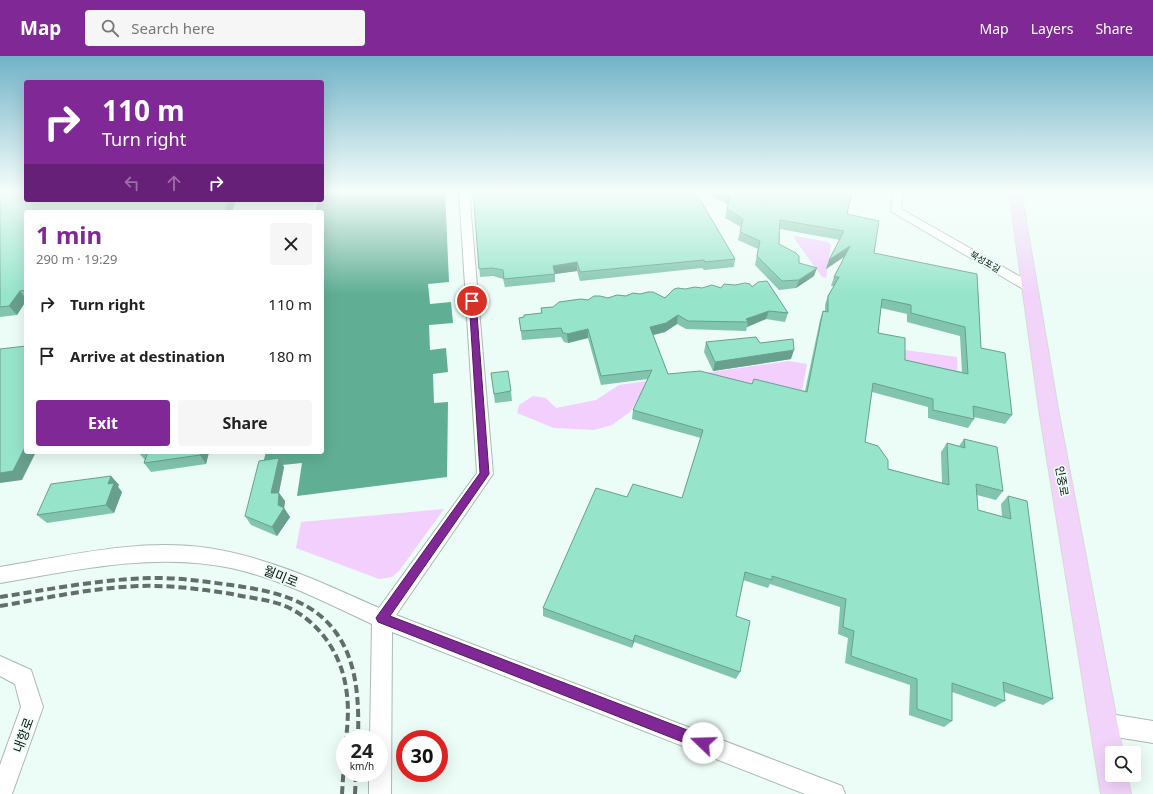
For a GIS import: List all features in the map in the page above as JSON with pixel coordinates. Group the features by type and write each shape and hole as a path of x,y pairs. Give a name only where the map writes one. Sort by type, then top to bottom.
{"main road":[{"name":"인중로","path":"1020,225 1029,287 1108,746"},
{"path":"1114,782 1116,794"}],"street":[{"path":"380,794 382,618 485,474 467,225"},
{"name":"북성포길","path":"923,225 1029,287"},
{"name":"월미로","path":"0,575 83,562 175,553 207,556 256,565 382,618 834,794"},
{"name":"내항로","path":"0,666 24,677 32,708 1,794"},
{"path":"1104,724 1153,732"}],"shaded area":[{"path":"324,225 447,225 449,282 428,284 430,304 451,302 453,323 429,325 430,350 446,348 448,372 433,374 434,403 448,402 447,477 297,496 302,463 262,467 265,454 324,454"},
{"path":"795,236 828,242 831,245 826,278 822,277 794,238"},
{"path":"905,350 957,357 958,379 904,372"},
{"path":"789,361 807,364 801,397 648,383 630,412 612,425 594,430 554,428 517,413 519,405 533,396 546,398 556,408 596,400 619,385"},
{"path":"444,509 399,571 392,577 379,579 296,548 301,522"}],"building":[{"path":"0,225 24,225 24,290 20,291 9,306 0,307"},
{"path":"476,225 715,225 735,259 705,262 704,260 580,272 577,262 553,266 555,274 504,279 503,270 492,268 479,269"},
{"path":"742,225 780,225 779,244 796,253 799,256 799,263 817,268 799,280 782,281 757,256 760,241 740,232"},
{"path":"812,225 878,225 874,253 977,274 981,348 1005,353 1012,415 973,406 974,419 933,410 933,399 873,383 865,442 878,446 888,460 888,469 949,485 947,443 965,448 964,439 997,447 1003,491 976,484 978,510 1011,519 1008,496 1027,501 1053,699 1003,682 1005,701 952,683 952,721 917,709 917,679 851,656 854,631 843,627 846,599 772,576 772,580 745,572 736,616 750,621 740,672 635,635 633,641 543,608 596,488 627,497 633,484 682,498 703,430 633,410 652,370 601,376 588,329 567,334 563,333 561,328 521,331 519,318 524,317 524,315 542,313 541,308 553,307 559,302 581,299 588,300 594,296 608,298 617,295 626,296 633,293 640,294 653,292 665,298 674,289 678,288 702,288 712,285 721,288 724,284 735,285 745,283 750,284 752,287 758,282 767,281 788,313 769,311 746,319 748,322 688,321 678,315 666,323 650,327 668,374 700,371 752,384 754,379 807,392 823,311 828,312 828,296 839,277 834,277 850,246 829,260 844,231","holes":["882,299 911,305 911,313 965,327 968,374 905,360 905,338 878,333"]},
{"path":"756,337 760,343 793,339 794,350 715,362 706,342"},
{"path":"24,346 24,449 13,471 0,473 0,349"},
{"path":"508,371 511,391 494,394 491,373"},
{"path":"147,454 200,454 200,455 144,463"},
{"path":"279,458 271,493 279,493 278,505 284,508 272,527 245,516 259,461"},
{"path":"111,476 108,484 114,483 106,505 37,515 51,484"}],"railway":[{"path":"0,597 99,582 139,578 159,578 186,579 231,585 261,590 290,598 316,612 337,634 344,646 349,658 356,685 358,730"},
{"path":"0,606 86,591 138,586 162,586 220,592 265,600 285,606 297,612 317,629 326,639 339,662 348,701 347,730"},
{"path":"342,794 343,782"},
{"path":"355,794 356,782"}],"route":[{"path":"472,301 485,474 382,618 703,743"}]}
